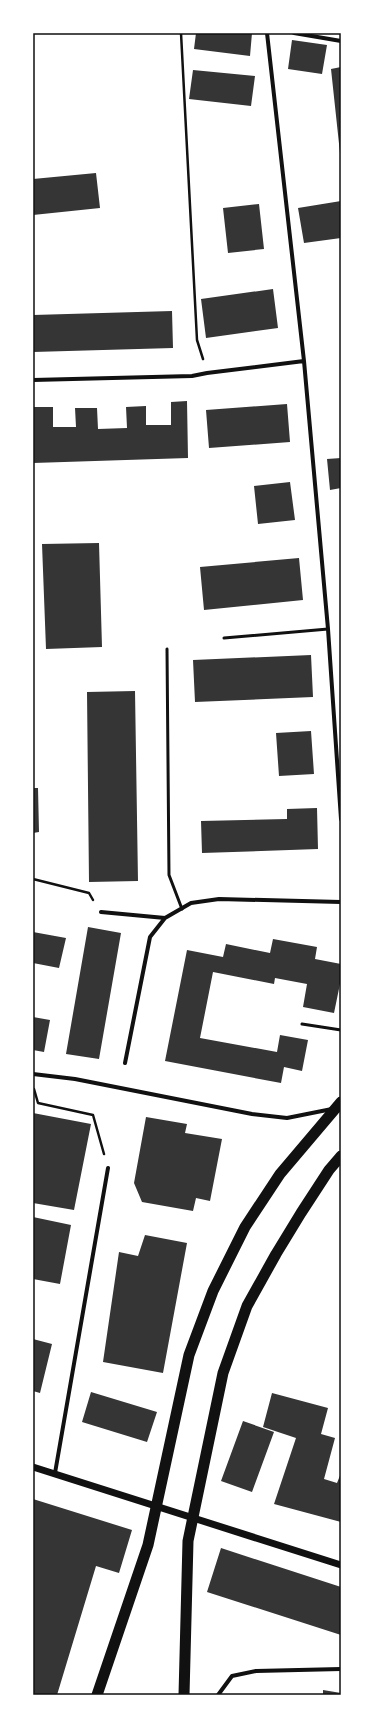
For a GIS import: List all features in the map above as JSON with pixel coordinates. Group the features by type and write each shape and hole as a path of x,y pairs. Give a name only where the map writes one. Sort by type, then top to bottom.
{"highway":[{"path":"97,1695 148,1545 189,1356 213,1291 245,1227 280,1174 337,1106"},
{"path":"184,1695 188,1541 223,1373 247,1306 301,1213 329,1170 341,1156"}],"street":[{"path":"267,33 304,361 328,630 341,819"},
{"path":"294,33 341,41"},
{"path":"33,380 192,376 304,361"},
{"path":"125,1063 150,937 165,918 191,903 219,899 341,902"},
{"path":"101,912 165,918"},
{"path":"33,1074 75,1079 252,1114 287,1118 337,1106"},
{"path":"55,1473 108,1168"},
{"path":"33,1467 341,1565"},
{"path":"218,1695 232,1676 256,1671 341,1668"}],"lane":[{"path":"224,638 328,630"},
{"path":"167,649 169,875 182,909"},
{"path":"302,1024 341,1030"}],"path":[{"path":"181,33 197,340 207,373"},
{"path":"33,879 89,893 101,912"},
{"path":"33,1084 38,1103 93,1115 108,1168"}],"building":[{"path":"196,33 252,33 250,56 194,49"},
{"path":"292,40 327,45 322,74 288,69"},
{"path":"341,67 341,153 340,153 331,69"},
{"path":"193,70 255,76 251,106 189,99"},
{"path":"96,173 100,208 33,215 33,179"},
{"path":"341,201 341,238 304,243 298,208"},
{"path":"259,204 264,249 228,253 223,208"},
{"path":"273,289 278,328 206,338 201,299"},
{"path":"172,311 173,348 33,352 33,315"},
{"path":"187,401 188,458 33,463 33,407 53,407 53,427 76,427 75,408 97,408 98,429 127,428 126,407 146,406 146,425 171,425 171,402"},
{"path":"287,404 290,442 209,448 206,410"},
{"path":"341,458 341,488 330,490 327,459"},
{"path":"290,482 295,520 258,524 254,486"},
{"path":"99,543 102,647 46,649 42,544"},
{"path":"299,558 303,600 204,610 200,567"},
{"path":"311,655 313,697 195,702 193,660"},
{"path":"135,691 138,881 89,882 87,692"},
{"path":"311,731 314,774 279,776 276,733"},
{"path":"33,788 38,788 39,832 33,833"},
{"path":"317,808 318,849 202,853 201,821 287,819 287,809"},
{"path":"88,927 121,933 99,1059 66,1054"},
{"path":"33,932 66,938 59,968 33,963"},
{"path":"273,939 317,947 315,959 341,964 341,979 334,1013 303,1007 307,984 275,978 274,984 213,972 200,1038 277,1052 280,1035 308,1040 302,1071 284,1067 281,1083 165,1061 187,950 223,957 226,944 270,953"},
{"path":"33,1017 50,1020 44,1052 33,1050"},
{"path":"33,1113 91,1124 74,1210 33,1203"},
{"path":"146,1117 187,1124 185,1133 222,1139 210,1201 196,1198 193,1211 142,1202 134,1183"},
{"path":"33,1217 71,1225 60,1284 33,1279"},
{"path":"145,1235 187,1243 163,1373 103,1362 119,1252 138,1256"},
{"path":"33,1339 52,1344 40,1393 33,1391"},
{"path":"91,1392 157,1412 147,1442 82,1422"},
{"path":"272,1393 328,1408 321,1434 335,1438 324,1479 337,1483 341,1473 341,1522 274,1504 296,1438 263,1427"},
{"path":"243,1421 274,1432 252,1492 221,1481"},
{"path":"33,1499 132,1530 119,1573 96,1566 57,1695 33,1695"},
{"path":"221,1548 341,1587 341,1635 207,1592"},
{"path":"323,1690 341,1693 341,1695 323,1695"}]}
